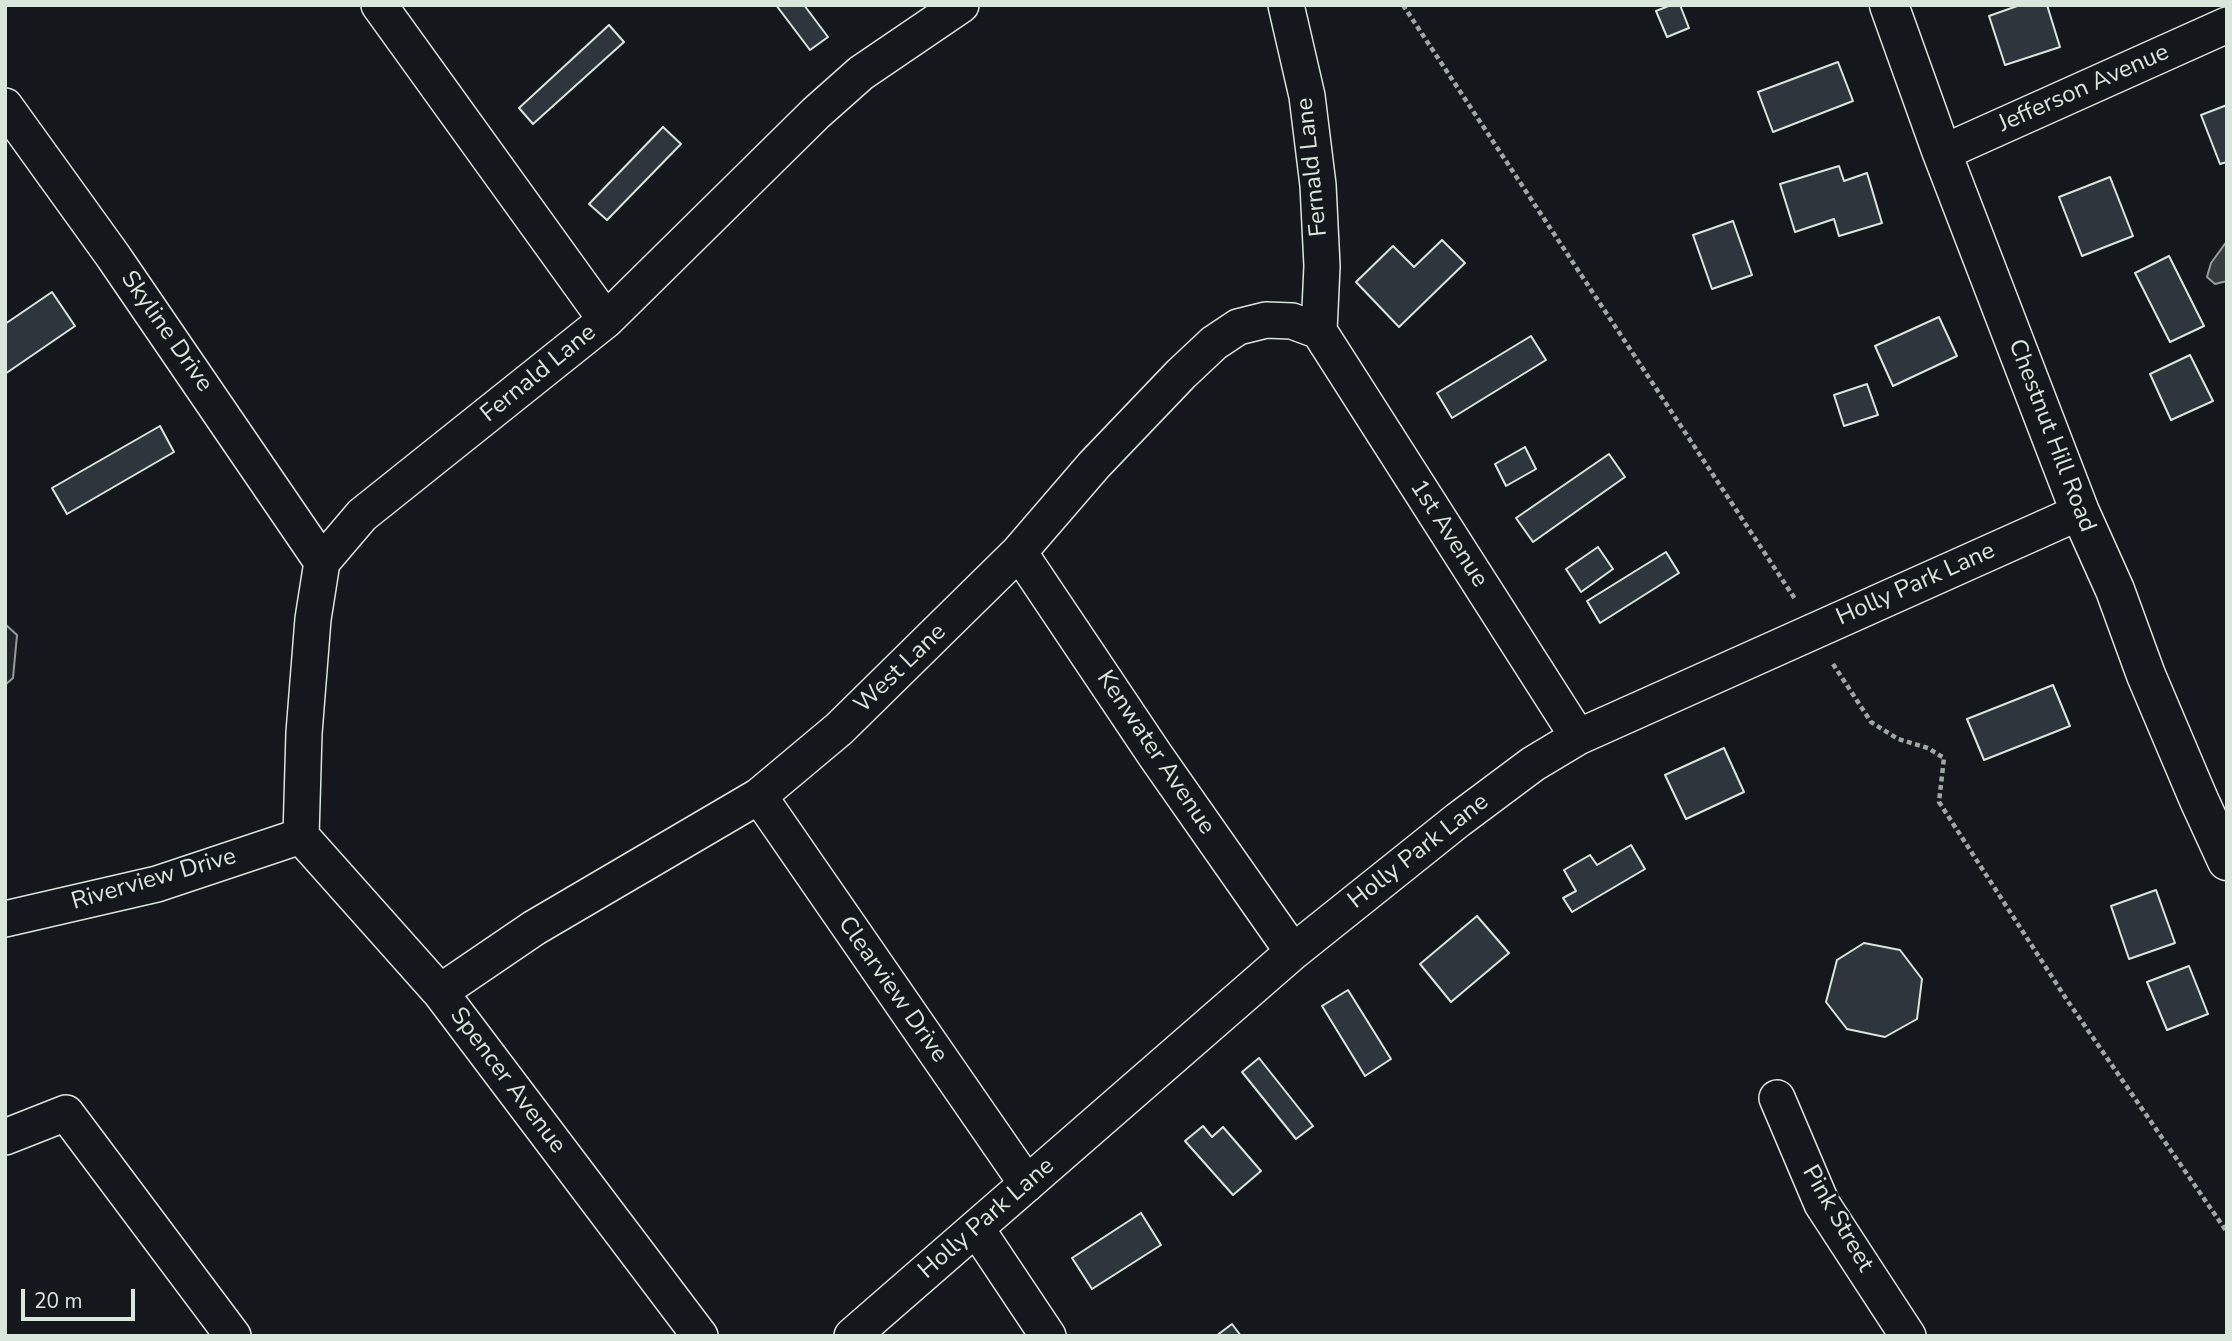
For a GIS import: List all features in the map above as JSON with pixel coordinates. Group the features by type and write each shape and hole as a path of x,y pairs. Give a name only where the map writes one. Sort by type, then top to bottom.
{"street":[{"path":"379,5 606,320"},
{"name":"Fernald Lane","path":"322,562 362,515 606,320 816,113 861,73 961,5"},
{"name":"Fernald Lane","path":"1286,5 1307,96 1318,185 1322,267 1319,331"},
{"name":"Chestnut Hill Road","path":"1889,5 1942,153 2080,512 2115,590 2146,675 2227,861"},
{"name":"Jefferson Avenue","path":"1942,153 2227,25"},
{"name":"Skyline Drive","path":"5,106 113,256 322,562"},
{"name":"West Lane","path":"440,992 534,928 759,796 839,729 1020,552 1094,465 1214,343 1238,327 1266,320 1292,321 1319,331"},
{"name":"1st Avenue","path":"1319,331 1578,737"},
{"name":"Holly Park Lane","path":"852,1336 1293,951 1533,764 1578,737 2080,512"},
{"name":"Kenwater Avenue","path":"1020,552 1163,766 1293,951"},
{"path":"301,836 304,733 313,619 322,562"},
{"name":"Clearview Drive","path":"759,796 1027,1184"},
{"name":"Riverview Drive","path":"5,919 157,884 301,836"},
{"name":"Spencer Avenue","path":"301,836 440,992 700,1336"},
{"name":"Pink Street","path":"1777,1098 1822,1204 1908,1336"},
{"path":"5,1137 66,1113 233,1336"},
{"path":"976,1228 1048,1336"}],"path":[{"path":"1403,5 1788,586 1813,632 1871,722 1898,739 1928,748 1944,758 1939,802 2067,1000 2227,1232"}],"shaded area":[{"path":"2227,241 2227,281 2215,284 2207,277 2211,263"},
{"path":"5,624 17,635 13,678 5,685"}],"building":[{"path":"776,5 804,5 828,37 810,50"},
{"path":"1671,5 1680,5 1689,28 1667,37 1656,11"},
{"path":"2020,5 2047,5 2060,47 2005,65 1989,16"},
{"path":"609,25 624,42 533,124 519,108"},
{"path":"1838,62 1853,101 1773,132 1758,92"},
{"path":"2227,105 2227,162 2220,164 2201,115"},
{"path":"663,127 681,144 607,220 589,204"},
{"path":"1839,166 1844,181 1867,173 1882,223 1839,236 1834,219 1795,232 1780,184"},
{"path":"2110,177 2133,236 2082,256 2059,197"},
{"path":"1733,221 1752,275 1712,289 1693,235"},
{"path":"1442,240 1465,263 1399,327 1356,282 1393,246 1414,267"},
{"path":"2169,256 2204,326 2170,342 2135,273"},
{"path":"52,292 75,326 5,374 5,324"},
{"path":"1939,317 1957,356 1893,386 1875,346"},
{"path":"1531,336 1546,360 1452,418 1437,393"},
{"path":"2190,355 2213,401 2171,420 2150,374"},
{"path":"1867,384 1878,415 1844,426 1834,395"},
{"path":"160,426 174,452 67,514 52,488"},
{"path":"1525,447 1536,469 1506,486 1495,464"},
{"path":"1609,454 1625,477 1533,542 1516,518"},
{"path":"1598,547 1613,569 1581,592 1566,569"},
{"path":"1666,552 1679,573 1600,623 1587,601"},
{"path":"2053,685 2070,726 1984,760 1967,719"},
{"path":"1724,748 1744,792 1686,819 1665,775"},
{"path":"1631,845 1645,869 1572,912 1563,898 1576,891 1564,870 1590,855 1597,865"},
{"path":"2156,890 2175,943 2129,959 2111,906"},
{"path":"1477,916 1509,953 1451,1002 1420,964"},
{"path":"1864,943 1900,950 1922,979 1917,1019 1885,1037 1847,1029 1826,1002 1837,960"},
{"path":"2189,966 2208,1014 2167,1030 2147,982"},
{"path":"1348,990 1391,1059 1365,1076 1322,1006"},
{"path":"1259,1058 1313,1126 1296,1139 1242,1072"},
{"path":"1203,1126 1212,1137 1223,1127 1261,1171 1233,1195 1185,1141"},
{"path":"1141,1213 1161,1245 1092,1289 1072,1258"},
{"path":"1232,1324 1241,1336 1216,1336"}]}
